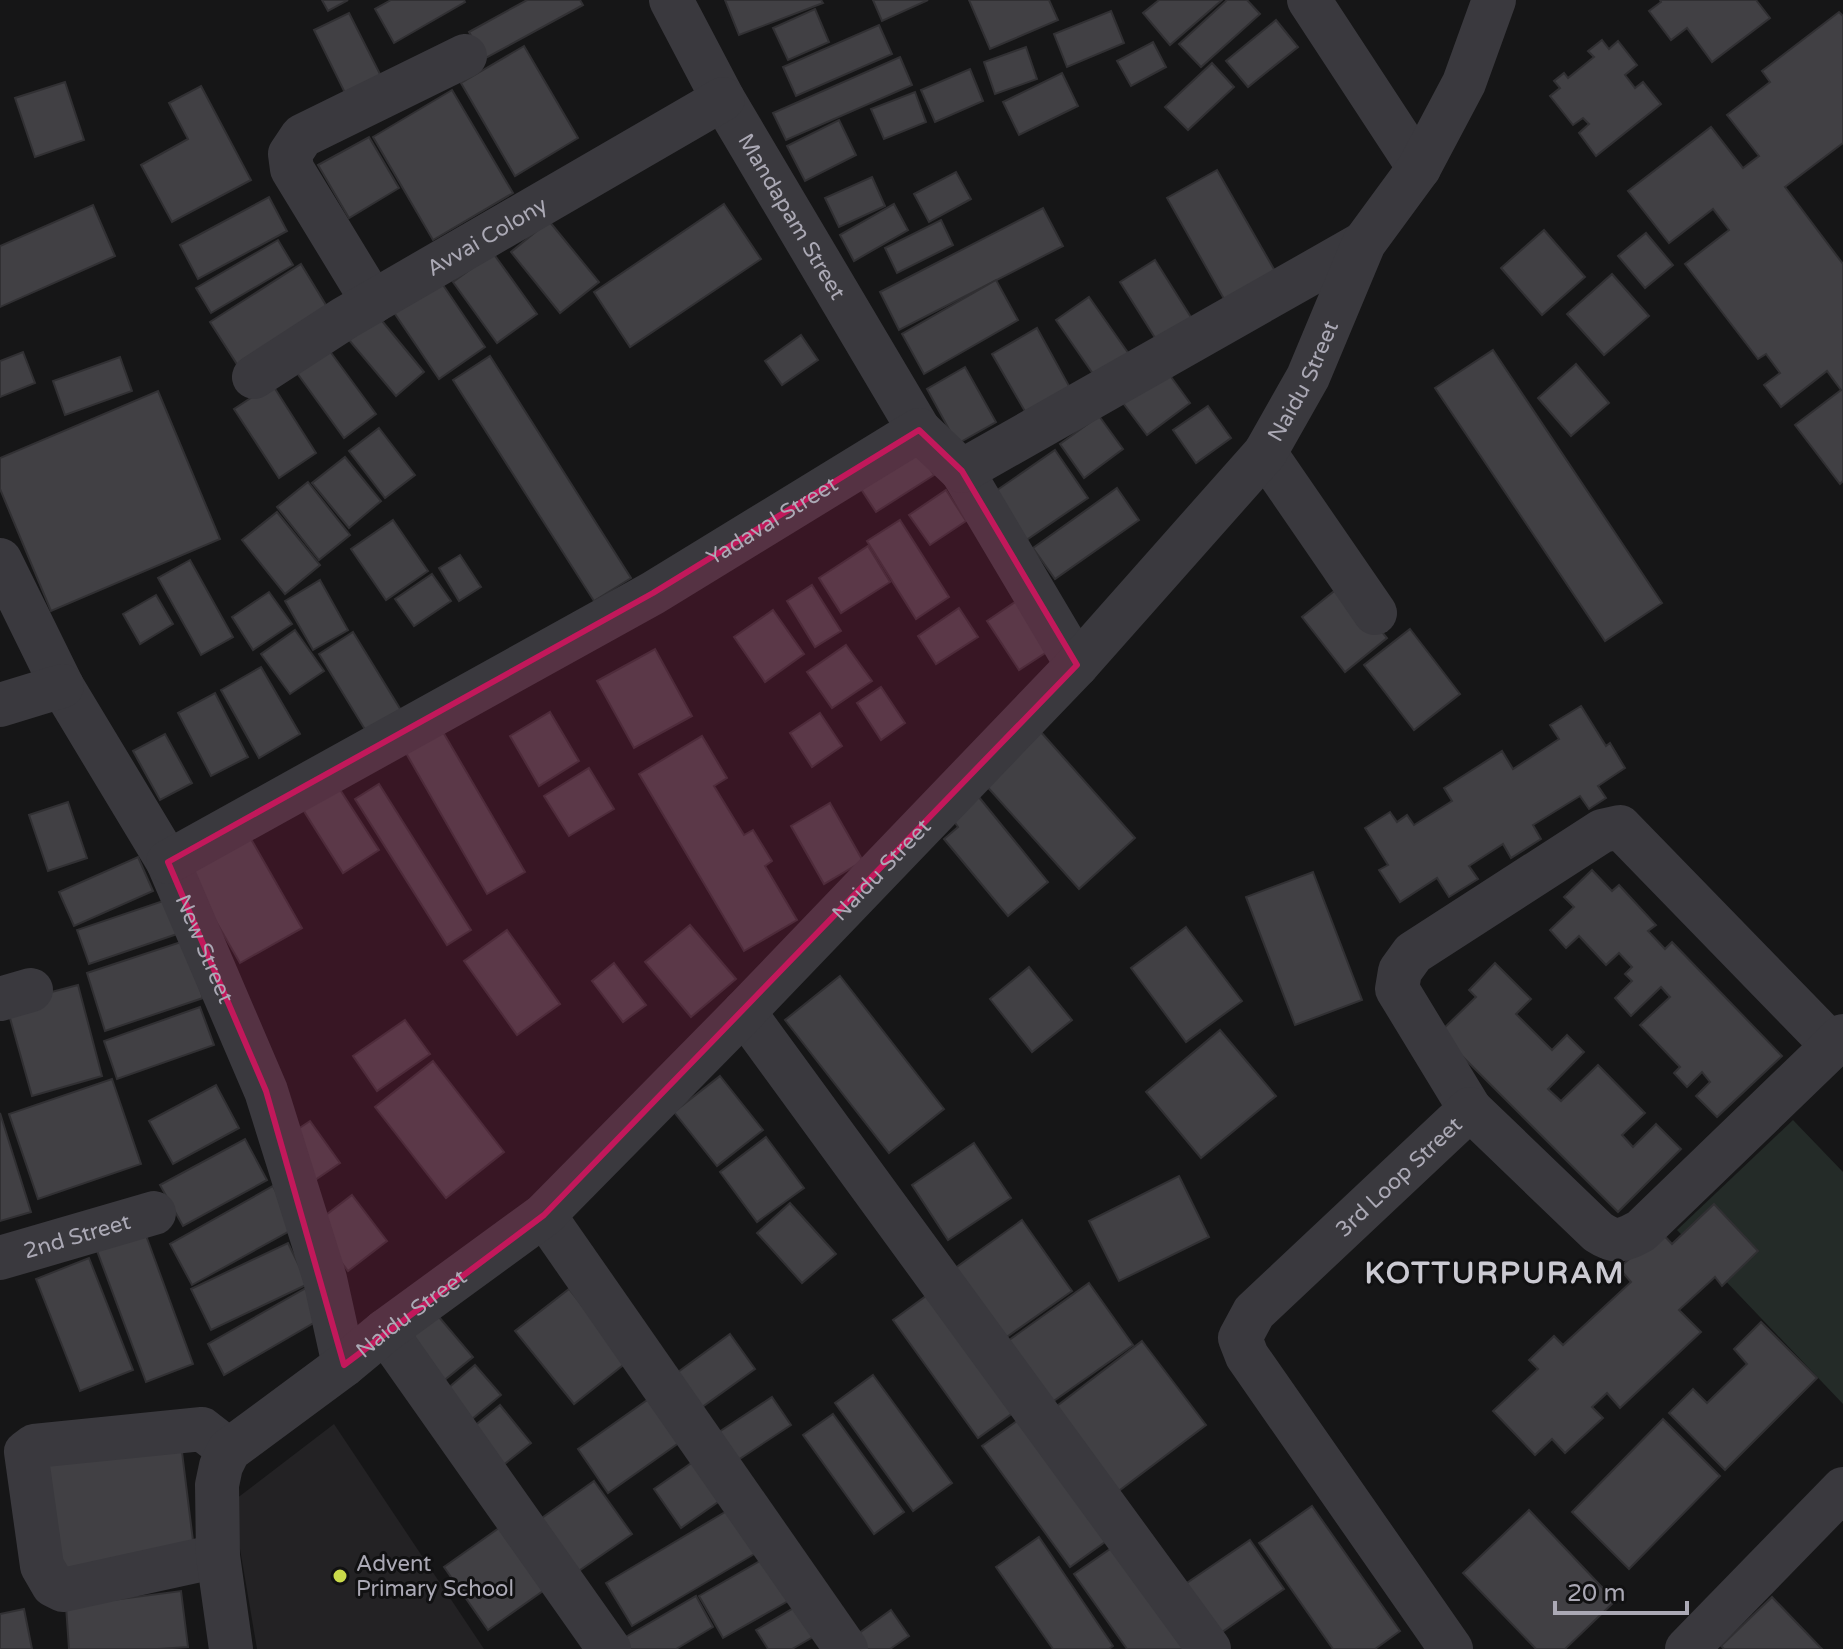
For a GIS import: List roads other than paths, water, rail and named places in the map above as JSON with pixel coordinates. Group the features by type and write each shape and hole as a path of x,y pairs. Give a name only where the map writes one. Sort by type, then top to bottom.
{"street":[{"name":"Mandapam Street","path":"671,0 723,99 919,430"},
{"path":"1309,0 1419,168"},
{"name":"Naidu Street","path":"229,1450 544,1215 1077,665 1265,453 1308,377 1364,243 1419,168 1464,83 1494,0"},
{"path":"373,302 292,169 290,154 302,136 465,56"},
{"name":"Avvai Colony","path":"254,377 373,302 723,99"},
{"path":"962,471 1364,243"},
{"path":"919,430 962,471 1077,665"},
{"name":"Yadaval Street","path":"168,862 653,593 919,430"},
{"path":"1265,453 1375,613"},
{"name":"New Street","path":"0,560 62,686 168,862 266,1091 325,1279 344,1365"},
{"path":"0,705 62,686"},
{"path":"1470,1109 1397,989 1400,971 1413,953 1602,831 1620,827 1838,1041"},
{"path":"744,1012 1209,1649"},
{"name":"3rd Loop Street","path":"1451,1649 1247,1356 1240,1338 1254,1312 1470,1109 1598,1232 1610,1240 1620,1240 1641,1231 1838,1041"},
{"name":"2nd Street","path":"0,1258 154,1213"},
{"path":"544,1215 846,1649"},
{"path":"385,1331 609,1649"},
{"path":"218,1556 63,1590 53,1585 42,1566 26,1452 34,1446 202,1429 229,1450 217,1485 218,1556 231,1649"},
{"path":"1687,1649 1843,1489"}],"place":[{"name":"Advent Primary School","path":"340,1576"}],"district":[{"name":"KOTTURPURAM","path":"1495,1273"}]}
